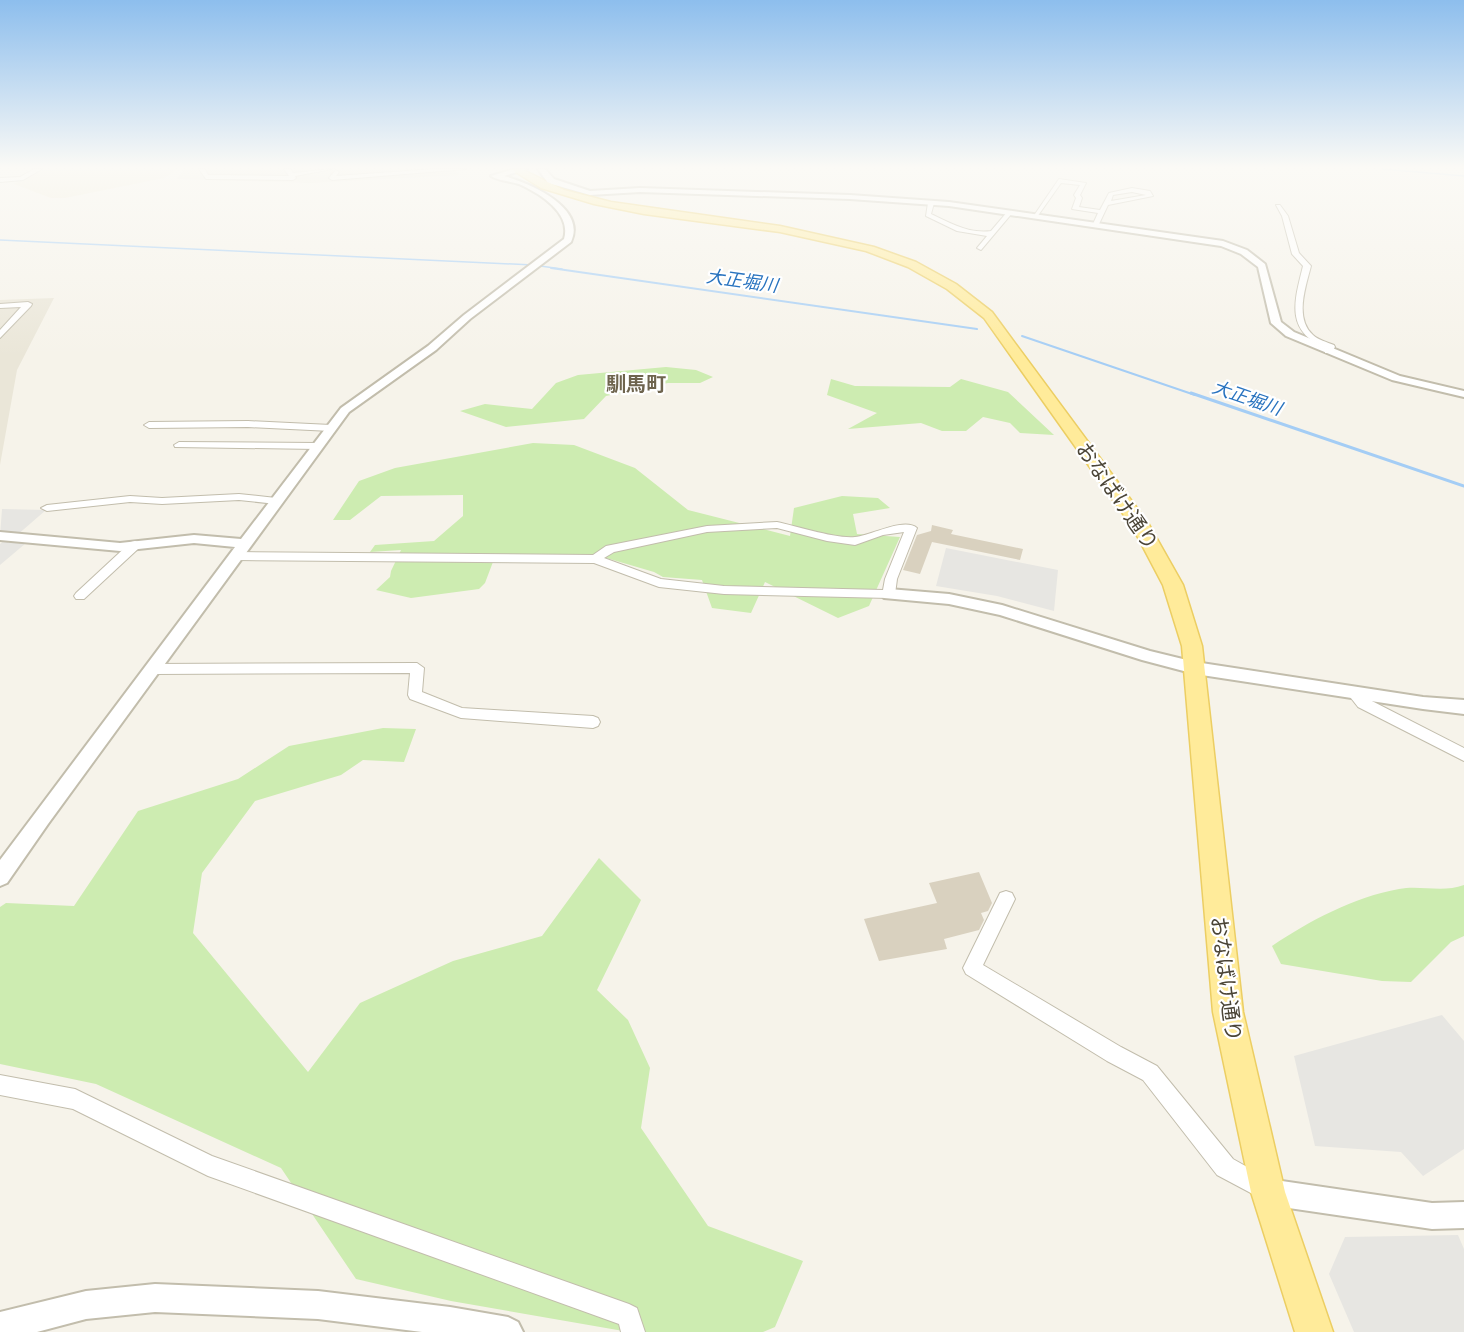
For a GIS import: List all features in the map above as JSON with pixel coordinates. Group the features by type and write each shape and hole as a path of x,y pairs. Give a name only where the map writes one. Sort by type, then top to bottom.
{"main road":[{"name":"おなばけ通り","path":"795,231 849,243 913,265 960,291 982,309 999,327 1142,526 1173,585 1189,636 1195,668 1228,1012 1268,1192 1314,1332"}],"street":[{"path":"0,877 41,818 345,410 432,348 467,317 568,240 569,231"},
{"path":"965,231 976,234 994,233"},
{"path":"1142,231 1219,243 1244,252 1264,268 1276,324 1295,337 1396,378 1464,394"},
{"path":"1290,231 1296,254 1306,266 1300,295 1300,322 1309,336 1331,347 1328,351"},
{"path":"981,248 994,233"},
{"path":"0,306 28,304 5,325 0,335"},
{"path":"149,425 248,424 331,428"},
{"path":"179,445 317,446"},
{"path":"47,508 130,499 162,501 239,497 276,501"},
{"path":"595,559 610,549 707,529 777,525 855,541 881,532 911,528 891,579 889,594"},
{"path":"0,536 120,547 194,539 241,550 595,559 658,583 723,590 889,594 949,599 1002,610 1148,656 1195,668 1354,693 1464,707"},
{"path":"80,596 135,545"},
{"path":"154,669 417,668 415,695 461,713 593,722"},
{"path":"1354,693 1370,706 1464,755"},
{"path":"1006,899 972,968 1114,1054 1150,1073 1225,1167 1268,1192 1432,1216 1464,1215"},
{"path":"0,1085 75,1099 208,1165 629,1316 633,1332"},
{"path":"0,1327 86,1305 155,1298 318,1305 450,1321 508,1332"}],"shaded area":[{"path":"54,298 17,370 0,465 0,300"},
{"path":"2,509 46,510 16,536 32,538 0,565 0,544 8,537 0,536"},
{"path":"946,548 1058,570 1054,611 997,596 936,586"},
{"path":"1442,1015 1464,1041 1464,1149 1423,1176 1401,1152 1315,1146 1294,1056"},
{"path":"1458,1235 1464,1249 1464,1332 1354,1332 1329,1274 1345,1237"}],"green space":[{"path":"666,367 696,370 713,377 700,383 668,383 606,396 584,419 506,427 460,411 485,404 532,409 556,383 578,375"},
{"path":"831,379 855,386 950,387 961,379 1008,392 1054,435 1020,433 1010,423 983,417 966,431 942,431 921,423 848,429 877,413 827,395"},
{"path":"533,443 574,445 635,468 688,510 790,536 794,508 842,496 878,498 890,508 853,514 857,534 900,537 869,606 838,618 765,582 751,613 712,608 702,580 663,577 654,572 596,555 496,554 485,583 479,589 411,598 376,590 390,577 401,550 370,552 375,545 434,541 463,516 463,495 381,496 350,520 333,520 359,481 395,468"},
{"path":"383,728 416,729 404,762 363,760 341,775 255,801 202,873 193,933 308,1072 360,1003 453,961 542,936 599,858 641,900 597,990 628,1020 650,1068 641,1128 708,1226 803,1261 775,1327 763,1332 629,1332 451,1301 356,1279 281,1168 96,1084 0,1064 0,907 6,903 74,906 138,811 238,779 289,746"},
{"path":"1464,885 1464,936 1451,942 1411,982 1382,981 1281,964 1272,946 1317,919 1365,898 1399,889 1448,888"}],"building":[{"path":"932,525 953,530 951,534 1023,549 1020,560 932,542 920,574 903,570 917,535 931,531"},
{"path":"979,872 992,903 988,911 981,913 984,920 979,930 944,939 947,949 879,961 864,919 937,903 929,883"}],"waterway":[{"name":"大正堀川","path":"0,240 533,265 562,269"},
{"name":"大正堀川","path":"551,268 977,329"},
{"name":"大正堀川","path":"1022,336 1195,395"},
{"name":"大正堀川","path":"1191,393 1464,486"}],"district":[{"name":"馴馬町","path":"636,384"}]}
